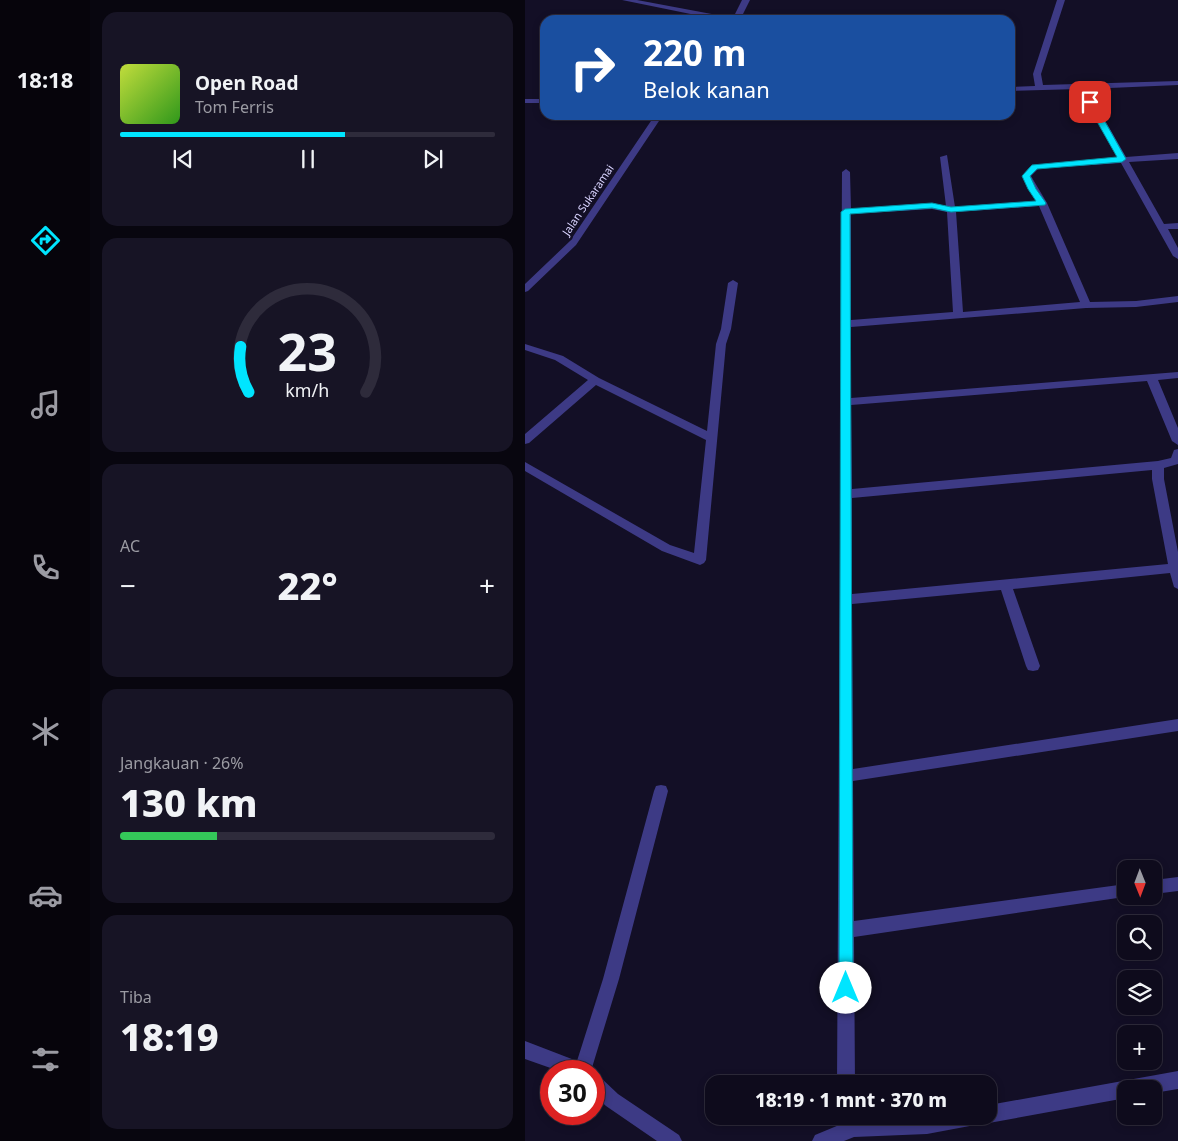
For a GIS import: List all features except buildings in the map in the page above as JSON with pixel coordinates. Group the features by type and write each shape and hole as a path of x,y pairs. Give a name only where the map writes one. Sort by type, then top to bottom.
{"street":[{"path":"626,0 705,15"},
{"path":"738,15 746,0"},
{"path":"1039,88 1037,74 1061,0"},
{"path":"1015,90 1178,83"},
{"path":"1082,87 1178,256"},
{"path":"525,101 540,101"},
{"name":"Jalan Sukaramai","path":"525,289 573,242 656,120"},
{"path":"1086,305 1042,203 1026,176 1035,167 1178,156"},
{"path":"944,157 951,210 958,316"},
{"path":"846,172 846,1075"},
{"path":"845,212 932,206 951,210 1042,203"},
{"path":"1162,227 1178,226"},
{"path":"525,466 665,548 700,560 721,344 726,329 733,283"},
{"path":"846,324 1086,305 1135,304 1178,299"},
{"path":"525,347 559,358 595,380 711,438"},
{"path":"846,402 1178,375"},
{"path":"1151,377 1178,441"},
{"path":"525,440 595,380"},
{"path":"846,494 1158,466 1176,461 1178,454"},
{"path":"1158,466 1158,479 1178,584"},
{"path":"846,600 1175,568"},
{"path":"1005,584 1033,666"},
{"path":"845,776 1178,725"},
{"path":"585,1060 611,980 661,791"},
{"path":"1163,886 1178,884"},
{"path":"846,930 1117,892"},
{"path":"525,1050 552,1060"},
{"path":"1162,1083 1178,1080"},
{"path":"997,1113 1117,1091"},
{"path":"605,1093 673,1141"},
{"path":"821,1141 848,1125"}],"route":[{"path":"846,988 845,212 932,206 951,210 1042,203 1026,176 1035,167 1122,159 1090,102"}]}
